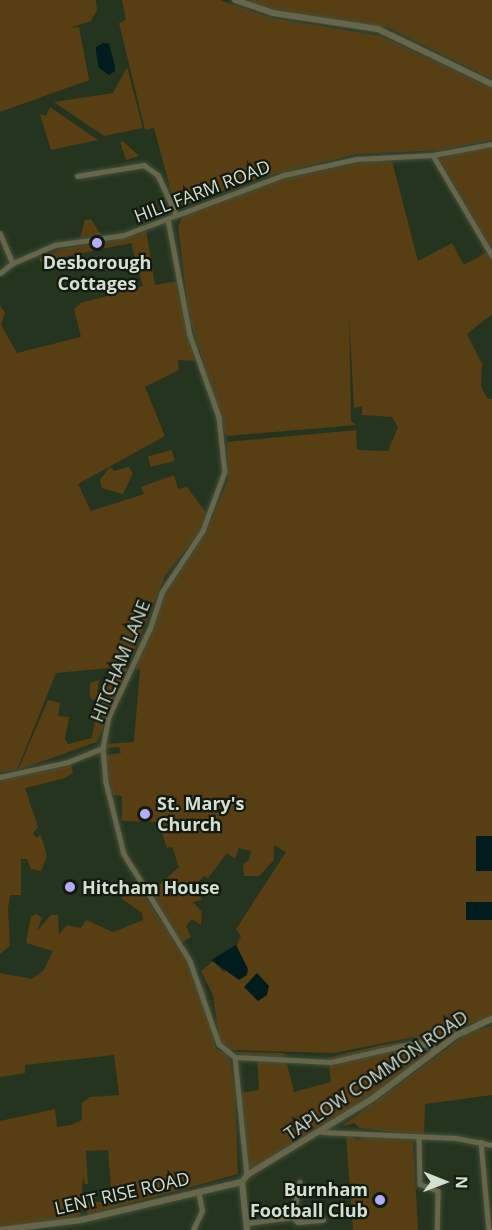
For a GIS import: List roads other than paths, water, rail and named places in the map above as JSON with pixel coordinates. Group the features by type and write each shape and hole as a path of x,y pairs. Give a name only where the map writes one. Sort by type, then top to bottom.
{"street":[{"path":"235,0 273,13 378,29 492,84"},
{"name":"HILL FARM ROAD","path":"0,273 14,263 55,245 124,235 228,193 322,165 376,157 433,155 492,144"},
{"path":"433,155 492,255"},
{"path":"77,176 144,165 158,175 176,214"},
{"name":"HITCHAM LANE","path":"168,219 190,334 221,426 225,472 203,531 162,593 150,629 109,717 103,748 106,782 124,854 190,961 219,1044 235,1057"},
{"path":"0,233 14,263"},
{"path":"0,777 68,762 103,748"},
{"name":"TAPLOW COMMON ROAD","path":"247,1175 372,1100 436,1049 492,1019"},
{"path":"293,1217 247,1227 242,1182 247,1175 235,1057 331,1062 418,1042 436,1049"},
{"path":"322,1132 481,1142 492,1145"},
{"path":"419,1138 420,1184 438,1191 437,1230"},
{"path":"481,1142 489,1230"},
{"name":"LENT RISE ROAD","path":"0,1230 38,1229 242,1182"},
{"path":"293,1217 300,1182"},
{"path":"193,1230 202,1211 198,1191"},
{"path":"293,1217 298,1222 323,1220"}],"water":[{"path":"103,43 109,44 115,66 115,71 109,75 99,68 96,52 96,47"},
{"path":"476,836 492,836 492,871 476,871"},
{"path":"466,902 492,902 492,920 466,920"},
{"path":"236,945 248,969 247,975 239,980 211,960"},
{"path":"257,973 269,986 267,995 258,1001 244,987"}],"place":[{"name":"Desborough Cottages","path":"97,243"},
{"name":"St. Mary's Church","path":"145,814"},
{"name":"Hitcham House","path":"70,887"},
{"name":"Burnham Football Club","path":"380,1200"}]}
